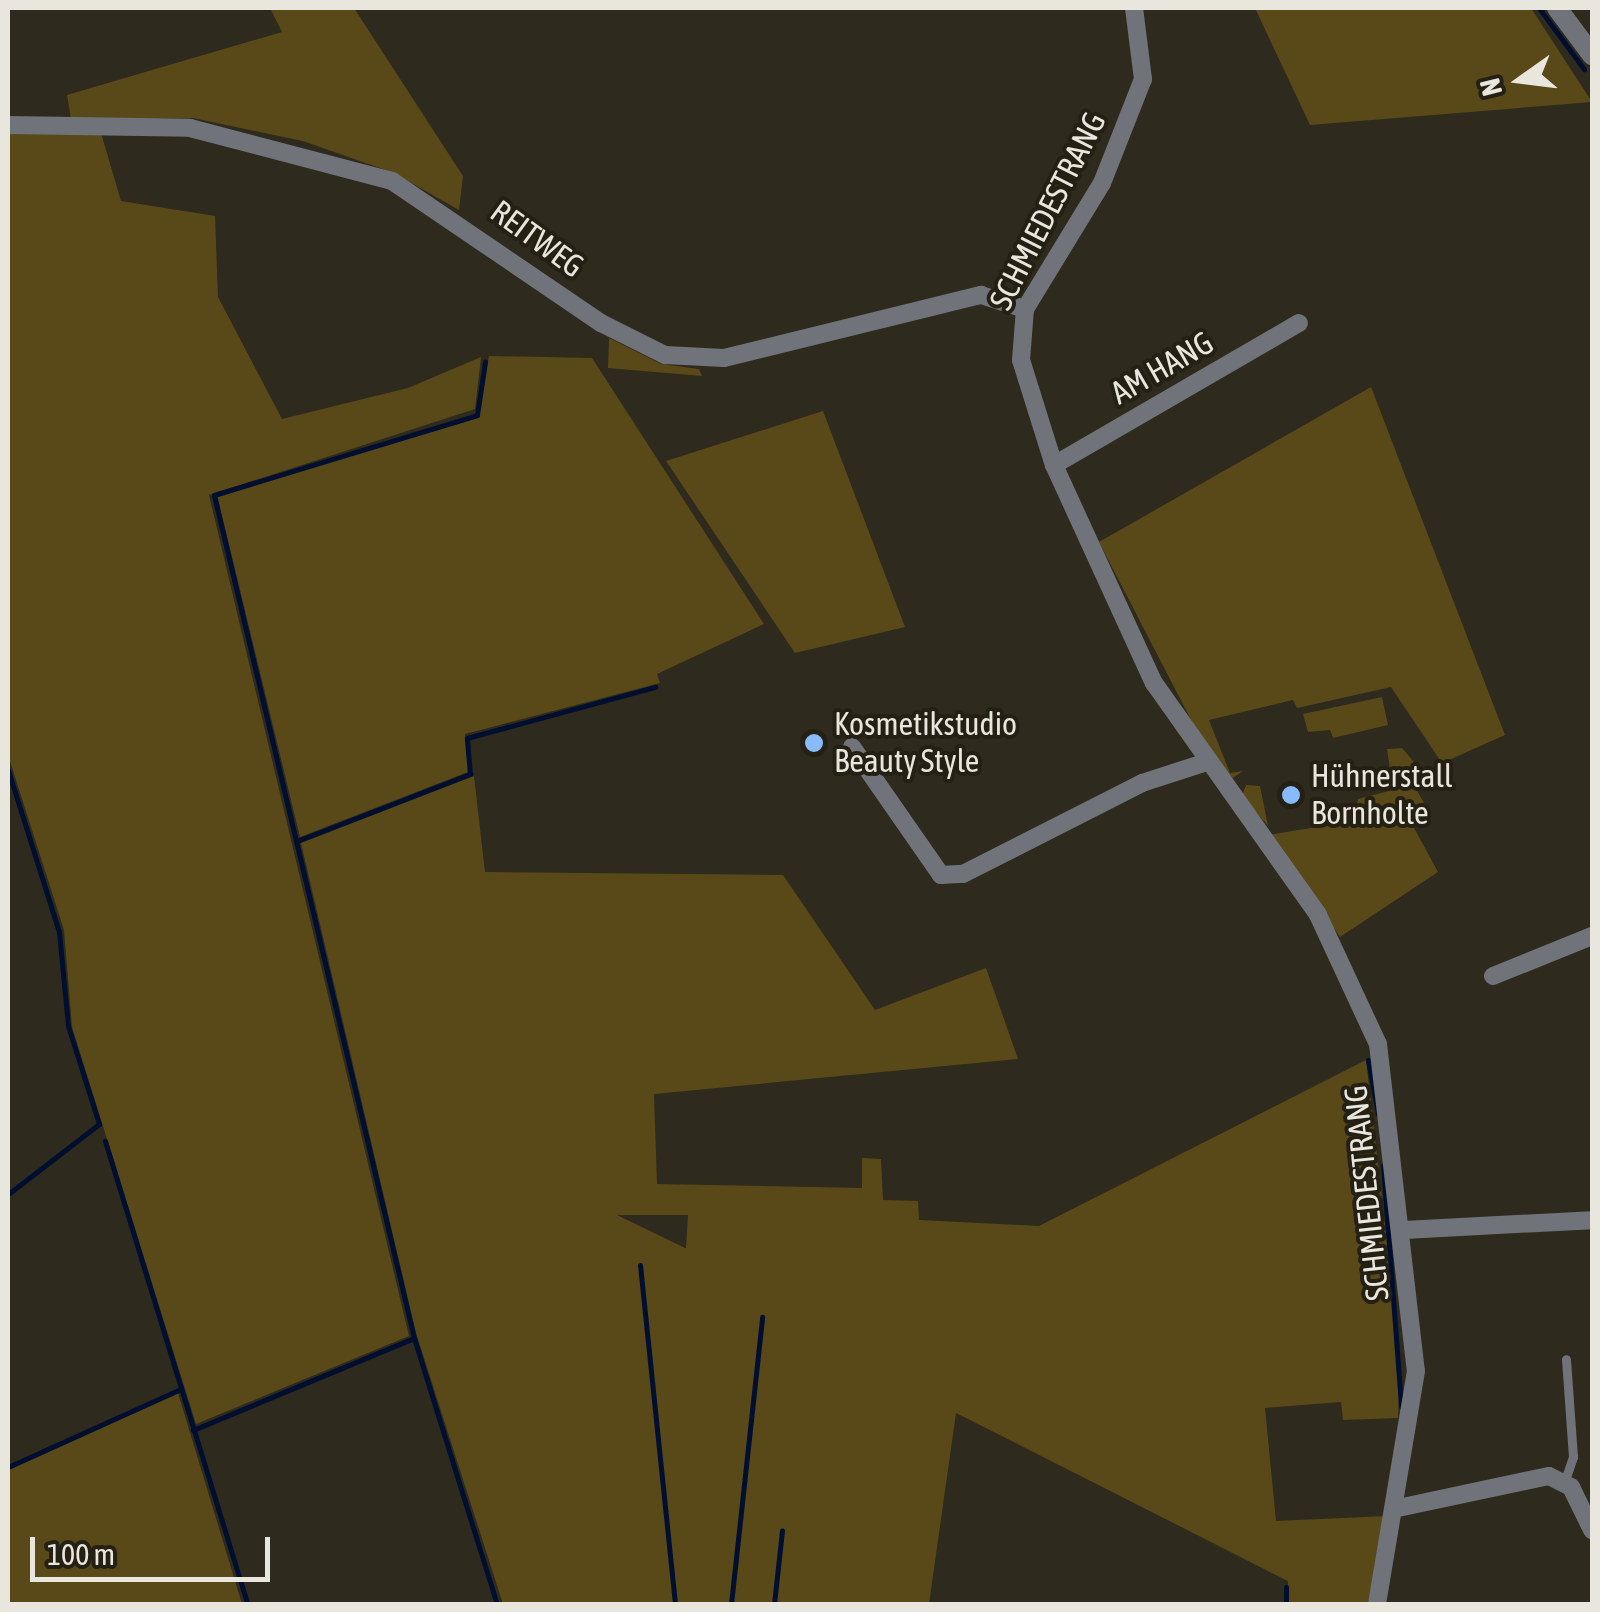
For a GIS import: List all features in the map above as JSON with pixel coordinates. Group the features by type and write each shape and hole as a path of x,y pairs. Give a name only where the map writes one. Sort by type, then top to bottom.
{"street":[{"name":"SCHMIEDESTRANG","path":"1134,8 1145,59 1134,108 1102,183 1025,309 1020,360 1054,465 1136,647 1204,762 1342,953 1391,1100 1416,1371 1398,1508 1377,1604"},
{"path":"1557,8 1592,52"},
{"name":"REITWEG","path":"8,126 190,128 392,181 602,324 665,355 724,358 980,295 1025,309"},
{"name":"AM HANG","path":"1054,465 1299,323"},
{"path":"852,747 940,875 963,874 1142,783 1204,762"},
{"path":"1493,976 1592,936"},
{"path":"1404,1230 1592,1220"},
{"path":"1398,1508 1549,1476 1564,1483 1592,1530"}],"lane":[{"path":"1564,1483 1573,1457 1566,1359"}],"shaded area":[{"path":"270,8 354,8 463,176 459,210 394,173 303,141 193,118 71,119 67,95 282,32"},
{"path":"1255,8 1531,8 1592,102 1310,125"},
{"path":"8,132 101,133 121,201 215,216 218,297 282,419 408,388 481,357 475,409 209,495 409,1336 196,1424 72,1027 64,930 8,755"},
{"path":"609,338 661,364 699,369 702,376 608,368"},
{"path":"489,356 592,358 764,624 657,674 660,683 465,734 468,772 300,837 217,495 478,418"},
{"path":"1371,387 1505,735 1442,763 1391,687 1297,708 1293,700 1209,720 1230,773 1243,771 1233,778 1218,772 1099,542"},
{"path":"823,411 905,627 795,653 666,461"},
{"path":"1382,697 1388,725 1333,738 1330,730 1308,732 1303,714"},
{"path":"1402,748 1425,775 1412,782 1424,803 1406,813 1438,872 1340,937 1268,835 1322,826 1356,813 1358,799 1393,790 1387,749"},
{"path":"474,776 485,872 783,875 875,1010 986,968 1018,1059 654,1094 657,1184 862,1188 862,1158 881,1159 883,1200 918,1201 919,1220 1039,1226 1366,1060 1400,1354 1398,1418 1343,1420 1341,1402 1265,1408 1276,1521 1387,1516 1368,1604 1289,1604 1288,1581 956,1413 929,1604 503,1604 416,1333 301,843","holes":["617,1215 688,1215 686,1248"]},
{"path":"1246,785 1260,786 1268,826 1242,796"},
{"path":"178,1393 242,1604 8,1604 8,1470"}],"waterway":[{"path":"1539,8 1584,69"},
{"path":"414,1338 214,495 477,415 485,362"},
{"path":"297,841 470,774 467,738 655,687"},
{"path":"8,770 59,932 68,1026 99,1124 8,1194"},
{"path":"1368,1060 1378,1114"},
{"path":"105,1141 247,1604"},
{"path":"1383,1165 1401,1406"},
{"path":"640,1265 675,1604"},
{"path":"731,1604 762,1317"},
{"path":"193,1430 414,1338 497,1604"},
{"path":"8,1467 181,1389"},
{"path":"774,1604 782,1530"},
{"path":"1286,1587 1286,1604"}],"place":[{"name":"Kosmetikstudio Beauty Style","path":"814,743"},
{"name":"Hühnerstall Bornholte","path":"1291,795"}]}
